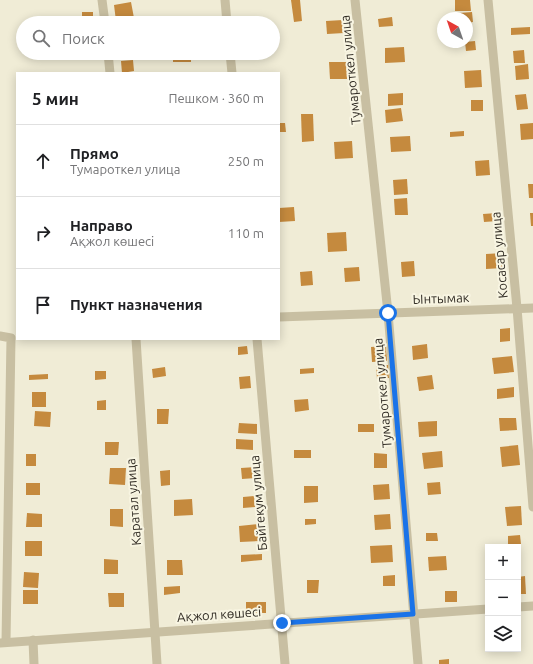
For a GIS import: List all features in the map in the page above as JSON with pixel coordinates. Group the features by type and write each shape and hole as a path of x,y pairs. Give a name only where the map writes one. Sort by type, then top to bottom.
{"street":[{"path":"102,0 104,16"},
{"path":"224,0 226,16"},
{"name":"Тумароткел улица","path":"355,0 388,313 418,664"},
{"name":"Косасар улица","path":"488,0 517,308 533,507"},
{"path":"109,60 110,72"},
{"path":"231,60 232,72"},
{"name":"Ынтымак","path":"280,317 533,308"},
{"path":"0,336 14,338 3,642"},
{"name":"Каратал улица","path":"136,340 157,664"},
{"name":"Байгекум улица","path":"257,340 285,664"},
{"path":"521,607 533,606"},
{"name":"Ақжол көшесі","path":"3,642 485,609"},
{"path":"33,640 34,664"}],"building":[{"path":"291,0 300,0 302,21 294,22"},
{"path":"455,0 470,0 471,11 455,11"},
{"path":"131,2 134,16 115,16 114,5"},
{"path":"82,12 93,12 93,16 82,16"},
{"path":"392,17 393,26 379,27 378,19"},
{"path":"343,20 344,33 327,34 326,21"},
{"path":"530,27 530,34 511,35 511,28"},
{"path":"473,41 475,41 476,50 466,51 466,48 473,48"},
{"path":"404,47 405,62 385,63 385,48"},
{"path":"524,50 525,63 514,63 513,51"},
{"path":"133,60 134,71 122,72 121,61"},
{"path":"173,60 191,60 191,62 173,62"},
{"path":"329,62 346,62 347,79 330,79"},
{"path":"528,64 529,79 516,80 515,66"},
{"path":"481,70 482,87 465,88 464,71"},
{"path":"403,93 403,105 388,106 388,94"},
{"path":"526,94 528,109 517,110 515,95"},
{"path":"471,100 483,100 483,111 471,111"},
{"path":"401,108 403,121 386,123 385,110"},
{"path":"301,114 313,114 314,141 302,142"},
{"path":"280,123 285,123 286,132 280,132"},
{"path":"533,123 533,139 521,140 520,124"},
{"path":"464,131 464,136 450,137 450,132"},
{"path":"410,136 411,151 391,152 390,137"},
{"path":"352,141 353,158 335,159 334,142"},
{"path":"489,160 490,175 476,176 475,161"},
{"path":"407,179 408,194 394,195 393,180"},
{"path":"528,184 533,184 533,198 529,198"},
{"path":"407,198 408,215 395,215 394,199"},
{"path":"294,207 295,221 280,222 280,208"},
{"path":"497,213 498,221 484,222 483,214"},
{"path":"530,213 533,213 533,226 531,226"},
{"path":"346,232 347,251 328,252 327,233"},
{"path":"503,253 503,268 486,269 486,254"},
{"path":"414,261 415,276 402,277 401,262"},
{"path":"359,267 360,281 345,282 344,268"},
{"path":"312,271 313,285 301,286 300,272"},
{"path":"510,328 510,341 500,342 500,329"},
{"path":"427,344 428,358 413,360 412,346"},
{"path":"247,346 248,354 238,355 238,347"},
{"path":"386,346 387,361 372,362 371,347"},
{"path":"512,356 514,372 494,374 492,358"},
{"path":"376,365 388,365 389,378 377,379"},
{"path":"165,367 166,376 153,378 152,369"},
{"path":"314,368 314,373 300,374 300,369"},
{"path":"95,371 106,371 106,379 95,380"},
{"path":"48,374 48,379 29,380 29,375"},
{"path":"432,375 434,389 419,391 417,377"},
{"path":"250,376 251,388 240,389 239,377"},
{"path":"514,387 514,397 497,399 497,389"},
{"path":"32,392 46,392 46,407 32,407"},
{"path":"308,399 309,410 295,412 294,400"},
{"path":"106,400 106,410 97,410 97,401"},
{"path":"157,409 169,409 168,424 157,424"},
{"path":"35,411 51,412 50,427 34,426"},
{"path":"499,418 516,418 517,430 500,431"},
{"path":"437,421 437,436 419,437 418,422"},
{"path":"239,423 257,424 257,434 238,433"},
{"path":"358,424 374,424 374,432 358,432"},
{"path":"236,439 253,440 253,450 236,449"},
{"path":"105,442 119,442 118,455 105,455"},
{"path":"518,445 520,465 502,467 500,447"},
{"path":"294,450 311,450 311,458 294,458"},
{"path":"442,451 443,467 424,469 422,453"},
{"path":"374,453 387,454 387,468 374,468"},
{"path":"26,454 36,454 36,466 26,466"},
{"path":"256,467 256,478 242,479 241,468"},
{"path":"110,468 126,468 125,485 109,484"},
{"path":"170,470 170,485 161,486 160,471"},
{"path":"440,482 441,494 428,495 427,483"},
{"path":"26,483 40,483 40,495 26,495"},
{"path":"389,484 390,499 374,500 373,485"},
{"path":"304,486 318,486 318,502 304,503"},
{"path":"254,496 255,507 243,508 243,497"},
{"path":"192,499 193,515 174,516 174,500"},
{"path":"521,506 522,525 507,526 505,507"},
{"path":"110,509 123,509 123,527 110,526"},
{"path":"27,513 42,514 42,527 26,527"},
{"path":"390,514 391,529 375,530 374,515"},
{"path":"305,519 316,519 316,524 305,525"},
{"path":"259,524 260,541 240,542 239,526"},
{"path":"426,533 437,533 438,541 426,541"},
{"path":"520,535 521,544 508,544 508,536"},
{"path":"25,541 42,541 42,556 25,556"},
{"path":"392,545 393,562 371,563 370,546"},
{"path":"262,554 262,560 241,562 241,555"},
{"path":"446,556 447,570 429,571 428,557"},
{"path":"104,559 118,560 118,574 104,574"},
{"path":"167,560 182,560 183,575 167,575"},
{"path":"24,572 39,573 38,588 23,587"},
{"path":"395,575 395,586 383,586 383,576"},
{"path":"525,576 526,594 521,594 521,577"},
{"path":"307,580 319,580 318,593 307,593"},
{"path":"180,586 180,593 164,595 164,587"},
{"path":"23,590 38,590 38,604 23,604"},
{"path":"445,591 457,591 457,602 445,602"},
{"path":"108,593 124,593 124,607 109,607"},
{"path":"246,602 266,602 266,613 246,613"},
{"path":"449,659 449,664 439,664 439,660"}],"route":[{"path":"282,623 413,614 388,313"}]}
